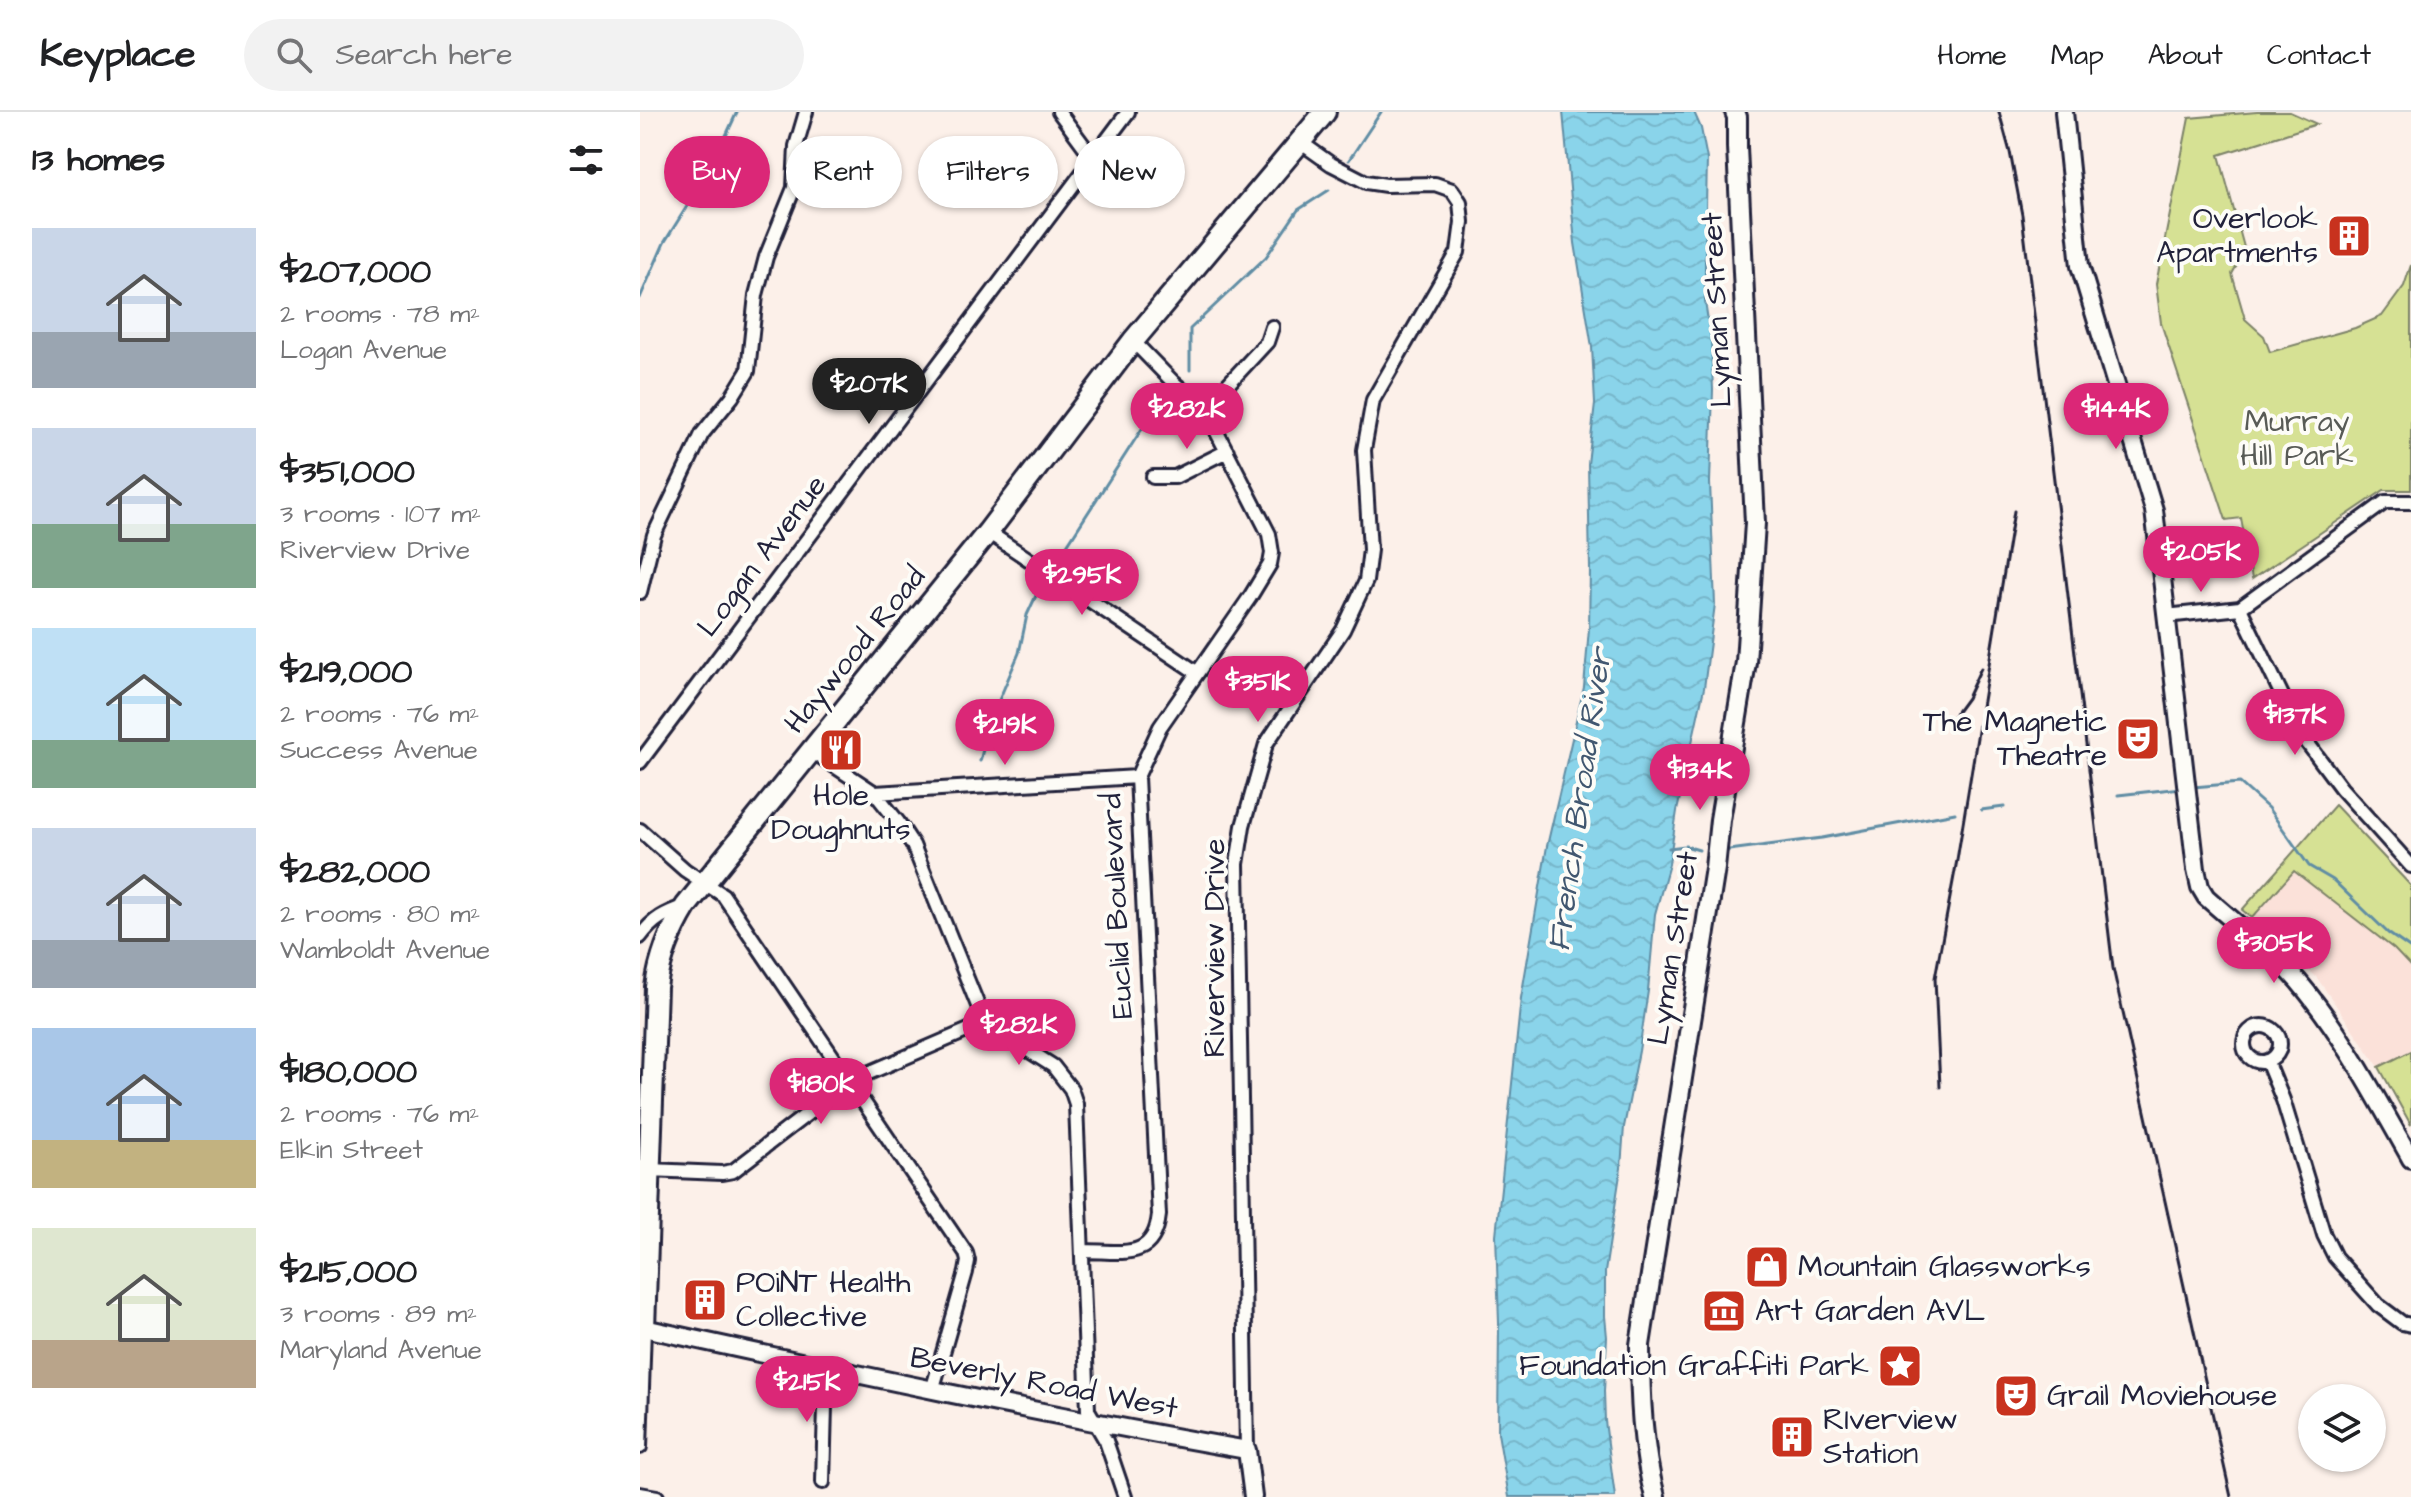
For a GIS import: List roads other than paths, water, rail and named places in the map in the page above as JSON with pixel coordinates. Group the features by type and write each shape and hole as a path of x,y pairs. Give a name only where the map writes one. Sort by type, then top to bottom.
{"main road":[{"name":"Haywood Road","path":"642,1318 649,1170 646,1052 659,967 674,926 686,906 988,532 1133,341 1325,112"},
{"name":"Lyman Street","path":"1655,1497 1643,1435 1640,1345 1746,662 1754,538 1738,114"}],"street":[{"path":"640,592 654,535 702,434 732,397 748,371 756,295 766,257 794,188 796,146 806,112"},
{"path":"1059,112 1077,136"},
{"name":"Logan Avenue","path":"1110,136 1128,112"},
{"path":"2064,112 2080,266 2154,510 2196,869 2203,892 2282,965 2316,1003 2411,1159"},
{"name":"Riverview Drive","path":"1253,1497 1247,1450 1237,864 1243,826 1266,744 1343,630 1366,581 1370,550 1364,450 1373,400 1458,252 1462,222 1460,202 1452,190 1435,184 1386,185 1366,182 1331,164 1300,142"},
{"name":"Logan Avenue","path":"640,762 1074,183"},
{"path":"1205,409 1267,342 1272,327"},
{"name":"Euclid Boulevard","path":"1083,1251 1132,1251 1151,1242 1157,1232 1137,777 1160,727 1250,597 1270,564 1272,553 1269,534 1205,409 1133,341"},
{"path":"1153,477 1175,477 1227,451"},
{"path":"2166,616 2240,608 2385,502 2411,502"},
{"path":"988,532 1196,672"},
{"path":"2240,608 2300,733 2341,788 2411,866"},
{"path":"812,751 875,793 913,845 985,1023 1053,1066 1071,1089 1076,1104 1088,1410 1106,1441 1125,1497"},
{"path":"875,793 1137,777"},
{"path":"640,830 685,870 723,895 966,1253 966,1272 932,1391"},
{"path":"640,937 663,914 686,906"},
{"path":"649,1170 733,1171 850,1081 985,1023"},
{"path":"2267,1061 2283,1100 2324,1235 2335,1257 2378,1305 2402,1323 2411,1325"},
{"path":"640,1447 642,1318"},
{"name":"Beverly Road West","path":"642,1318 826,1368 1095,1424 1247,1450"},
{"path":"823,1482 826,1368"},
{"path":"640,1494 657,1497"}],"water":[{"name":"French Broad River","path":"1563,112 1694,112 1701,128 1707,159 1705,302 1711,340 1713,390 1710,483 1715,604 1704,688 1677,811 1669,864 1655,914 1648,991 1624,1127 1605,1272 1605,1421 1615,1497 1509,1497 1498,1433 1496,1235 1521,998 1547,846 1584,687 1589,628 1588,464 1595,404 1592,347 1575,243"}],"waterway":[{"path":"640,298 664,243 711,168 737,112"},
{"path":"1349,160 1381,112"},
{"path":"1190,370 1190,329 1266,257 1298,210 1329,190"},
{"path":"1062,553 1158,404"},
{"path":"980,761 991,719 1019,653 1027,615 1040,587"},
{"path":"2193,787 2240,783 2268,808 2309,866 2333,880 2388,933 2411,949"},
{"path":"2118,795 2181,788"},
{"path":"1981,810 2004,807"},
{"path":"1729,850 1822,838 1955,813"},
{"path":"1669,848 1685,846 1699,850"}],"railway":[{"path":"1999,112 2022,215 2113,968 2231,1497"},
{"path":"1940,1087 1935,978 2014,511"},
{"path":"1953,717 1967,698 1981,668"}],"place":[{"name":"Overlook Apartments","path":"2349,236"},
{"name":"The Magnetic Theatre","path":"2138,739"},
{"name":"Hole Doughnuts","path":"841,750"},
{"name":"Mountain Glassworks","path":"1767,1267"},
{"name":"POiNT Health Collective","path":"705,1300"},
{"name":"Art Garden AVL","path":"1724,1311"},
{"name":"Foundation Graffiti Park","path":"1900,1366"},
{"name":"Grail Moviehouse","path":"2016,1396"},
{"name":"RIverview Station","path":"1792,1437"}],"park label":[{"name":"Murray Hill Park","path":"2297,439"}]}
